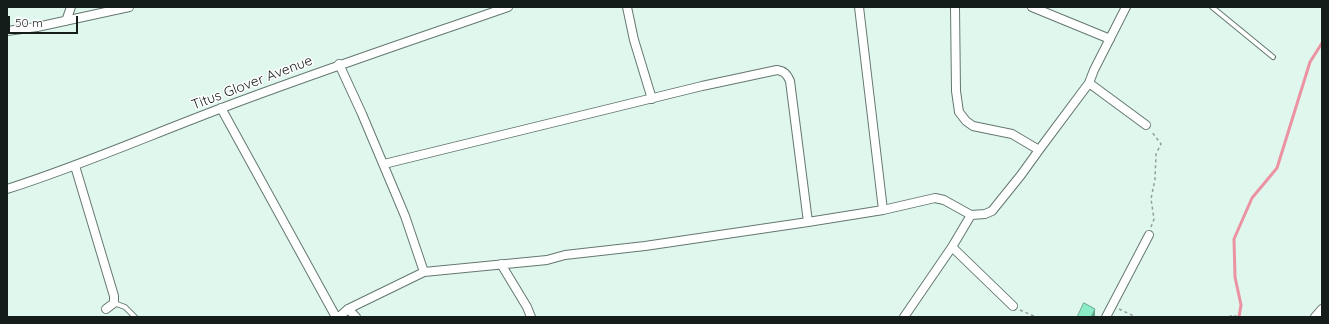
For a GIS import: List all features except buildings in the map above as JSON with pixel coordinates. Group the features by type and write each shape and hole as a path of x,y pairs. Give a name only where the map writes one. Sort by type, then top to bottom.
{"street":[{"path":"66,21 71,7"},
{"path":"7,31 66,21 129,7"},
{"name":"Titus Glover Avenue","path":"7,189 75,166 221,108 339,64 508,7"},
{"path":"627,7 634,40 652,99"},
{"path":"859,7 882,210"},
{"path":"955,7 956,91 958,112 973,126 1012,134 1039,150"},
{"path":"1032,7 1110,39"},
{"path":"339,317 348,309 424,272 547,260 565,255 645,246 882,210 935,198 944,200 971,215 992,212 1089,83 1126,7"},
{"path":"339,64 384,164 405,216 424,272"},
{"path":"384,164 702,86 777,70 783,71 787,74 790,81 808,222"},
{"path":"1089,83 1146,124"},
{"path":"221,108 336,317"},
{"path":"75,166 114,296 114,303 106,309"},
{"path":"905,316 971,215"},
{"path":"1106,317 1149,235"},
{"path":"952,246 1013,306"},
{"path":"501,264 527,307 531,317"},
{"path":"348,309 356,317"},
{"path":"1315,317 1322,310"}],"lane":[{"path":"1212,7 1273,58"},
{"path":"114,303 125,307 136,317"}],"path":[{"path":"1146,124 1161,144 1156,154 1156,179 1151,199 1154,219 1149,235"},
{"path":"1013,306 1036,317"},
{"path":"1112,306 1136,317"},
{"path":"1229,317 1232,315 1238,317"}],"waterway":[{"path":"1239,317 1241,305 1235,277 1234,239 1252,198 1277,168 1310,62 1322,43"}]}
